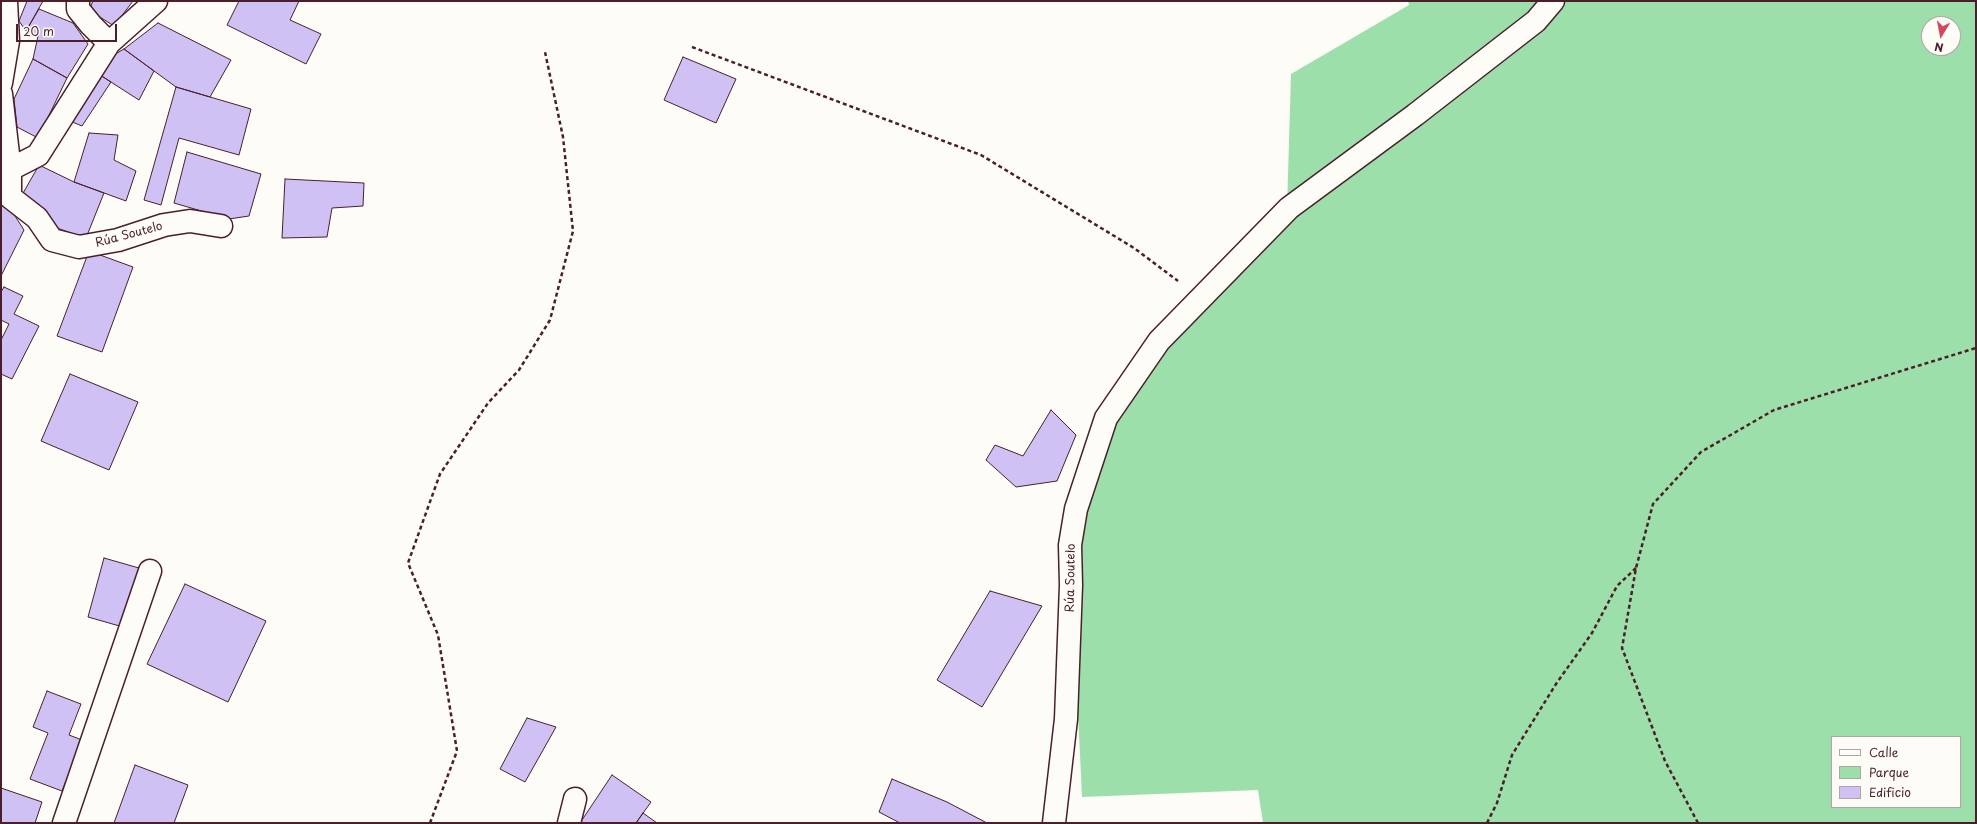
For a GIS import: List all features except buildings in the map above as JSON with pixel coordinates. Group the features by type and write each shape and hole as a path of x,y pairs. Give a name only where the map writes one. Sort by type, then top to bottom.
{"street":[{"path":"1,82 8,41 6,1"},
{"path":"78,1 78,9 109,43"},
{"path":"5,172 38,155 109,43 156,1"},
{"name":"Rúa Soutelo","path":"1054,823 1066,719 1072,585 1070,544 1076,509 1106,418 1158,342 1289,208 1415,115 1536,22 1553,1"},
{"name":"Rúa Soutelo","path":"1,94 5,172 10,197 37,218 52,240 78,247 118,240 164,225 190,221 221,226"},
{"path":"64,823 150,571"},
{"path":"569,823 575,799"}],"path":[{"path":"692,47 981,155 1134,248 1201,298"},
{"path":"430,823 457,751 438,635 408,563 440,474 488,403 519,370 550,320 573,231 562,137 545,52"},
{"path":"1698,823 1665,761 1622,648 1636,568 1652,504 1701,452 1774,410 1976,348"},
{"path":"1487,823 1497,803 1512,755 1556,684 1592,633 1617,586 1636,568"}],"green space":[{"path":"1408,1 1976,1 1976,823 1263,823 1258,790 1082,797 1071,565 1106,418 1287,209 1291,74 1409,5"}]}
